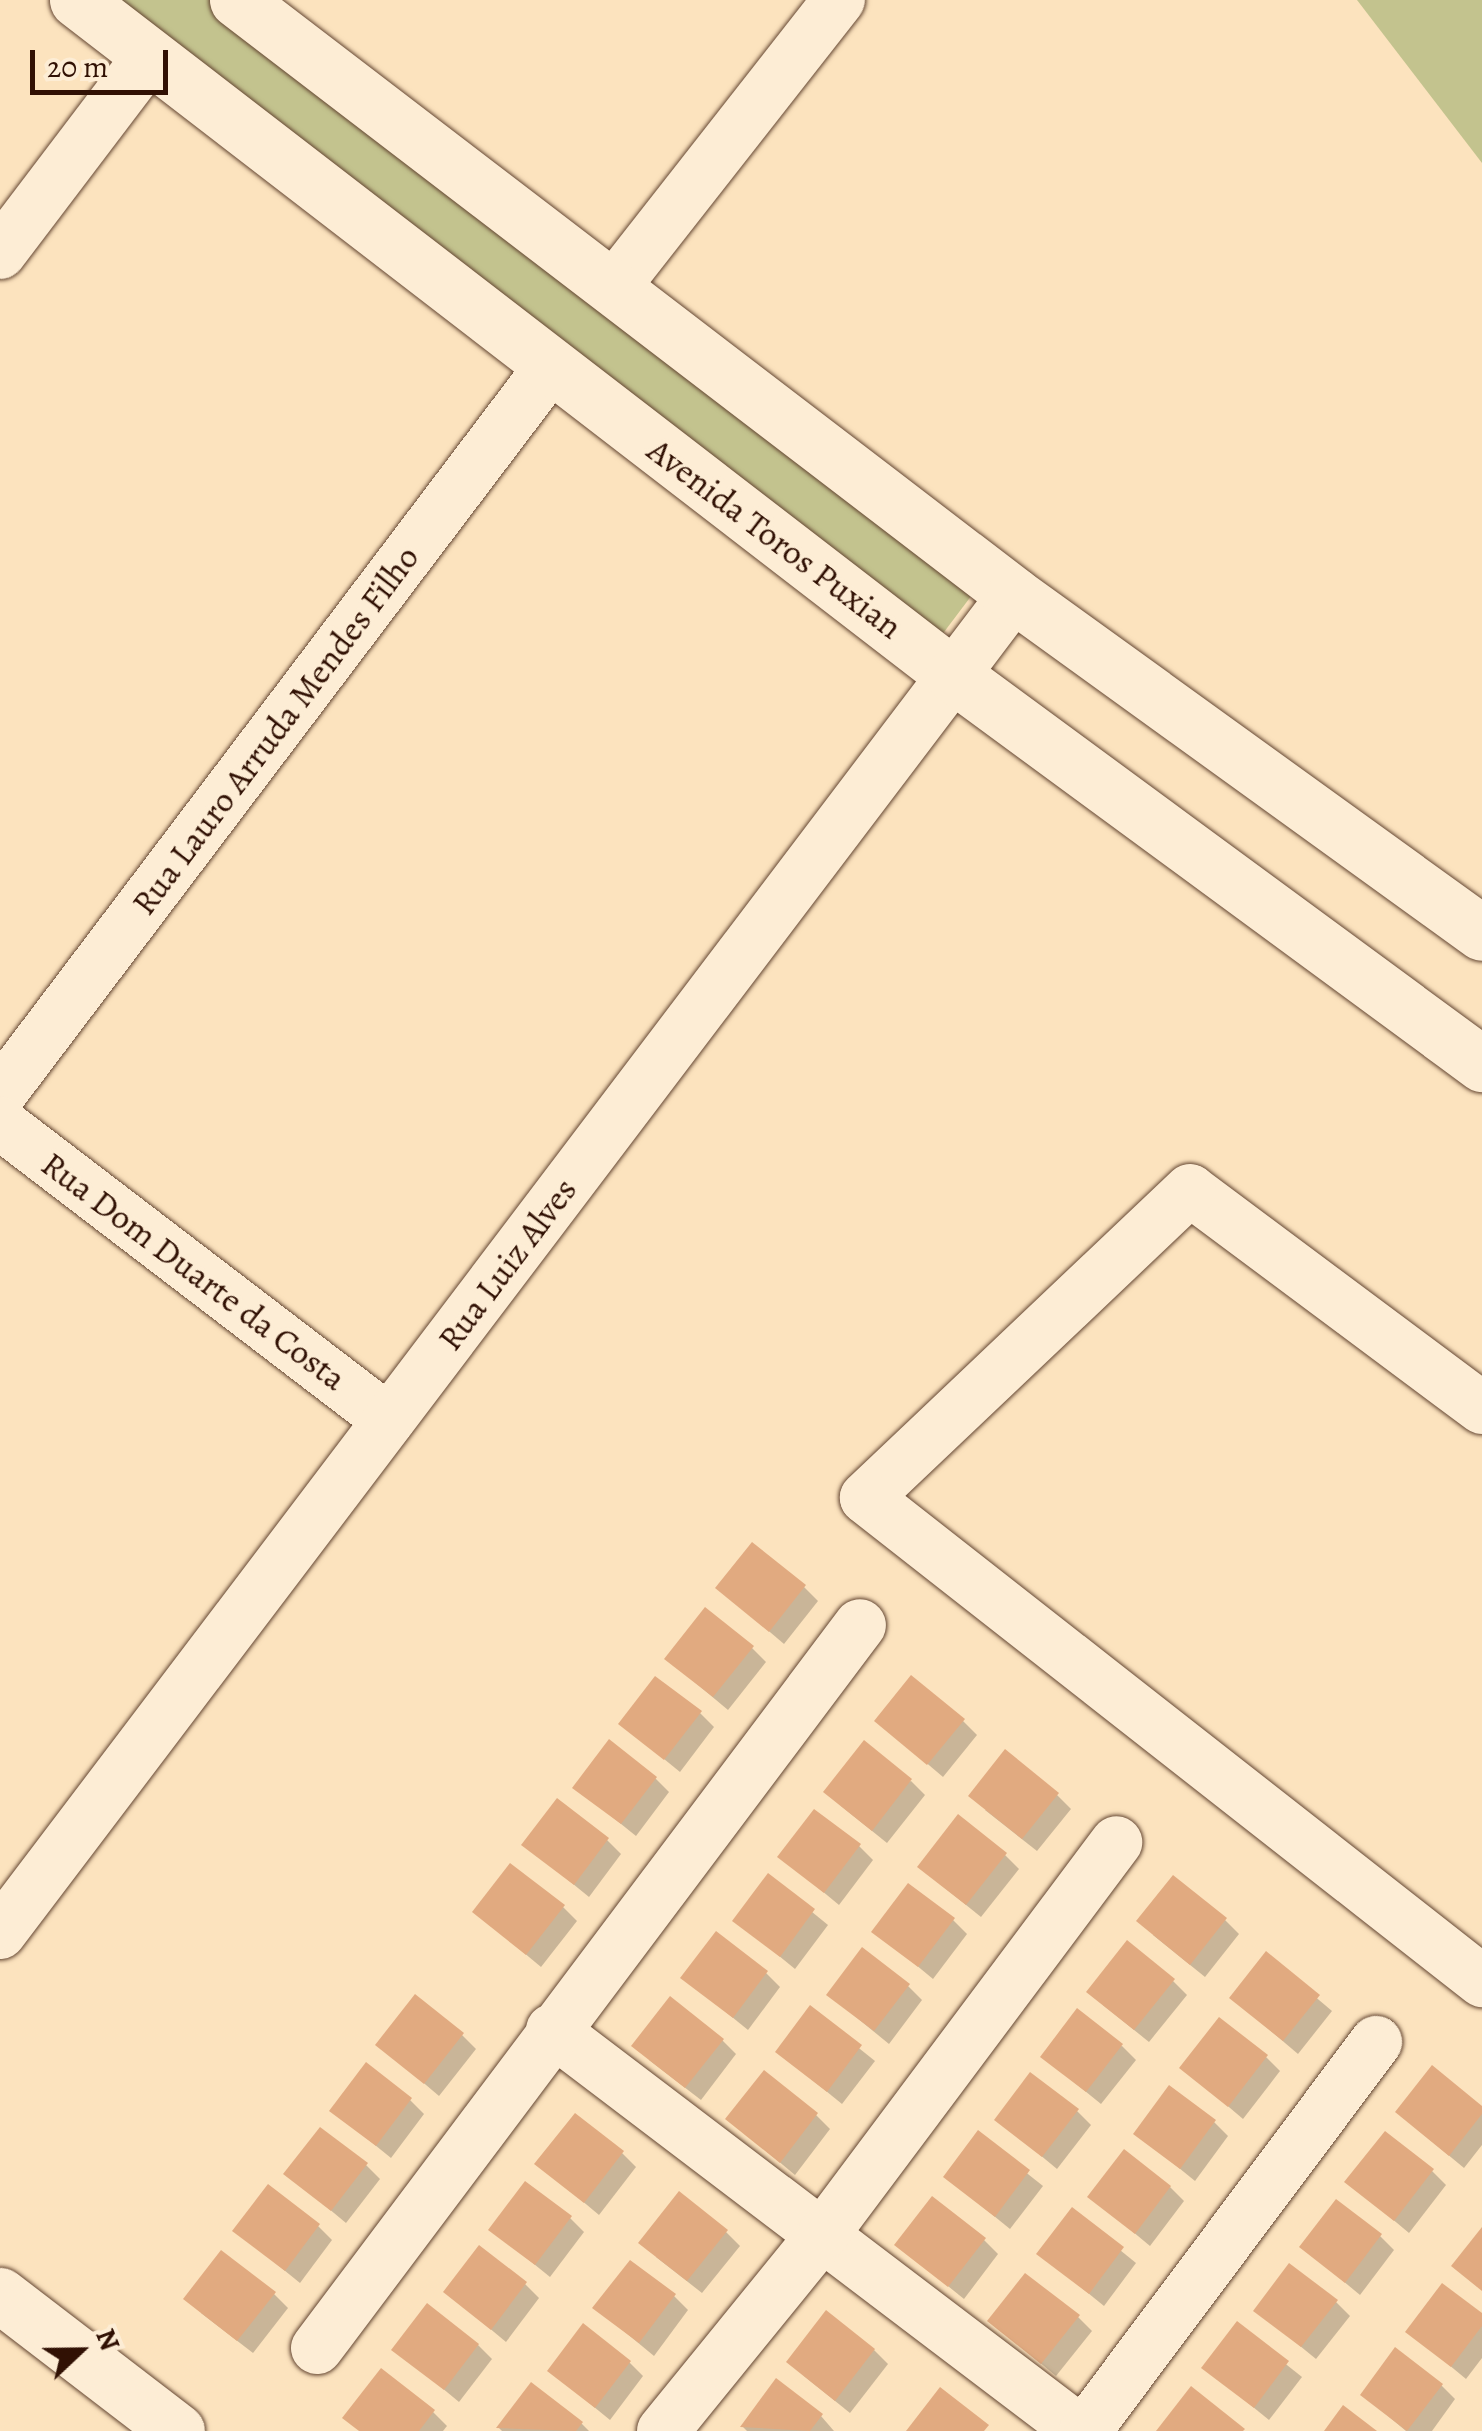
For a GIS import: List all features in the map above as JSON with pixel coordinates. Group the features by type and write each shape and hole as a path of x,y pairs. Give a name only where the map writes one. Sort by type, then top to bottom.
{"main road":[{"name":"Avenida Toros Puxian","path":"77,0 953,675 1482,1064"},
{"path":"237,0 1014,595 1482,933"},
{"path":"0,2295 177,2431"}],"street":[{"path":"613,288 839,0"},
{"path":"0,253 149,58"},
{"name":"Rua Lauro Arruda Mendes Filho","path":"0,1094 551,366"},
{"name":"Rua Luiz Alves","path":"0,1933 1014,595"},
{"name":"Rua Dom Duarte da Costa","path":"0,1123 388,1420"},
{"path":"1482,1408 1190,1190 866,1498 1482,1981"},
{"path":"316,2348 860,1625"},
{"path":"662,2431 824,2233 1116,1842"},
{"path":"552,2030 1083,2431 1376,2042"}],"green space":[{"path":"95,0 214,0 978,587 938,640"},
{"path":"1357,0 1482,0 1482,163"}],"building":[{"path":"752,1542 806,1585 769,1632 715,1588"},
{"path":"705,1607 754,1646 713,1697 664,1659"},
{"path":"911,1675 965,1719 927,1765 874,1721"},
{"path":"655,1676 702,1711 664,1760 618,1724"},
{"path":"609,1739 657,1777 621,1824 572,1788"},
{"path":"864,1740 912,1779 872,1831 823,1792"},
{"path":"1005,1749 1059,1793 1022,1839 968,1796"},
{"path":"557,1798 609,1838 574,1885 521,1845"},
{"path":"814,1809 861,1844 824,1893 777,1857"},
{"path":"958,1814 1007,1853 966,1905 917,1867"},
{"path":"510,1863 565,1905 526,1955 472,1912"},
{"path":"768,1873 815,1909 780,1957 732,1921"},
{"path":"1173,1875 1227,1918 1190,1965 1136,1921"},
{"path":"908,1883 955,1918 918,1967 871,1932"},
{"path":"716,1931 768,1971 733,2018 680,1978"},
{"path":"1127,1940 1175,1979 1134,2030 1086,1992"},
{"path":"862,1947 910,1984 874,2031 826,1995"},
{"path":"1266,1951 1320,1995 1283,2041 1229,1998"},
{"path":"415,1994 464,2033 424,2084 375,2045"},
{"path":"670,1996 724,2039 685,2088 631,2046"},
{"path":"810,2005 862,2045 827,2092 775,2052"},
{"path":"1077,2008 1123,2044 1086,2092 1040,2057"},
{"path":"1219,2017 1268,2055 1228,2107 1179,2068"},
{"path":"366,2062 412,2098 376,2146 329,2111"},
{"path":"1432,2065 1482,2106 1482,2114 1449,2156 1395,2112"},
{"path":"764,2070 818,2113 780,2163 725,2119"},
{"path":"1030,2072 1079,2109 1042,2157 994,2120"},
{"path":"1169,2085 1216,2120 1180,2169 1133,2134"},
{"path":"575,2113 624,2151 584,2203 534,2164"},
{"path":"320,2127 368,2163 331,2211 283,2174"},
{"path":"978,2130 1030,2170 995,2217 943,2177"},
{"path":"1385,2131 1434,2169 1394,2221 1344,2182"},
{"path":"1124,2149 1171,2186 1135,2234 1087,2197"},
{"path":"525,2181 572,2216 535,2265 488,2230"},
{"path":"268,2184 320,2224 285,2271 232,2231"},
{"path":"679,2191 728,2230 687,2281 638,2243"},
{"path":"932,2196 986,2238 948,2287 894,2245"},
{"path":"1336,2199 1382,2234 1345,2283 1299,2247"},
{"path":"1072,2207 1124,2247 1089,2294 1036,2254"},
{"path":"1482,2227 1482,2291 1451,2266"},
{"path":"479,2245 527,2282 491,2330 443,2292"},
{"path":"221,2250 276,2292 237,2341 183,2299"},
{"path":"630,2260 676,2294 639,2343 592,2308"},
{"path":"1289,2263 1338,2300 1301,2347 1253,2311"},
{"path":"1025,2273 1080,2315 1041,2364 987,2321"},
{"path":"1442,2283 1482,2313 1482,2326 1451,2367 1405,2332"},
{"path":"427,2303 479,2344 444,2390 391,2350"},
{"path":"826,2310 875,2349 835,2401 786,2362"},
{"path":"1237,2321 1289,2361 1254,2408 1201,2368"},
{"path":"583,2323 631,2361 595,2408 547,2371"},
{"path":"1395,2347 1443,2384 1407,2431 1360,2395"},
{"path":"381,2368 435,2410 419,2431 359,2431 342,2418"},
{"path":"776,2378 823,2414 810,2431 740,2427"},
{"path":"531,2382 583,2422 576,2431 496,2428"},
{"path":"1191,2386 1245,2429 1156,2431"},
{"path":"940,2387 989,2425 984,2431 906,2431"},
{"path":"1343,2405 1377,2431 1324,2431"}]}
